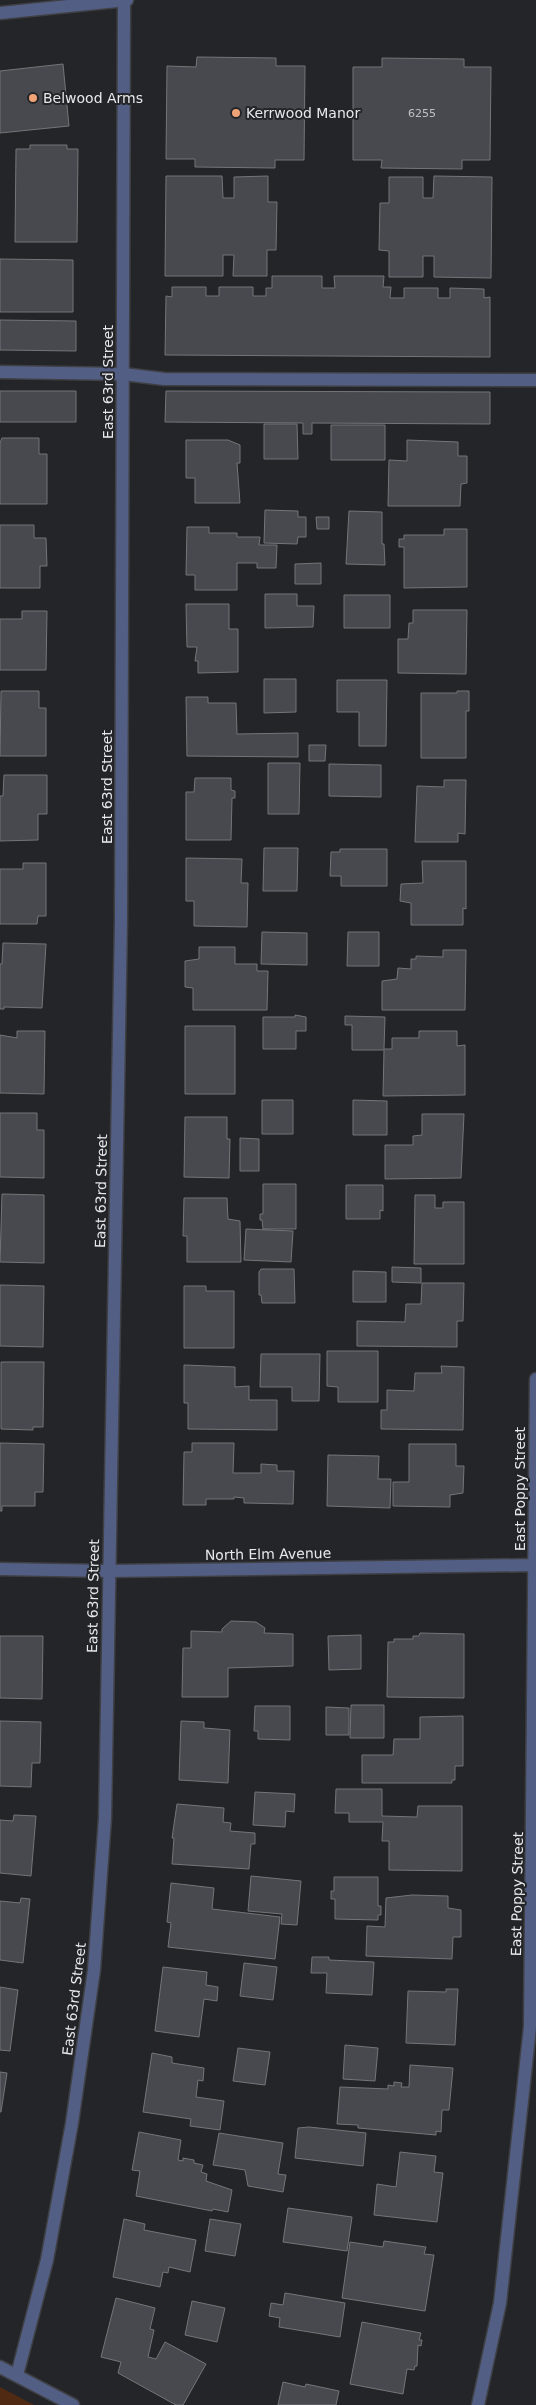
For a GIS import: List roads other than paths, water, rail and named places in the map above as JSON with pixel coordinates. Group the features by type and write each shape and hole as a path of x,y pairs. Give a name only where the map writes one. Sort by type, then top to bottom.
{"street":[{"path":"0,13 125,0"},
{"name":"East 63rd Street","path":"17,2375 50,2240 72,2123 94,1970 105,1818 121,921 125,0"},
{"path":"0,372 123,374 164,379 536,380"},
{"name":"East Poppy Street","path":"478,2405 500,2303 530,2028 536,1565 536,1379"},
{"name":"North Elm Avenue","path":"0,1569 109,1571 536,1565"},
{"path":"0,2367 73,2405"}],"place":[{"name":"Belwood Arms","path":"33,98"},
{"name":"Kerrwood Manor","path":"236,113"}]}
